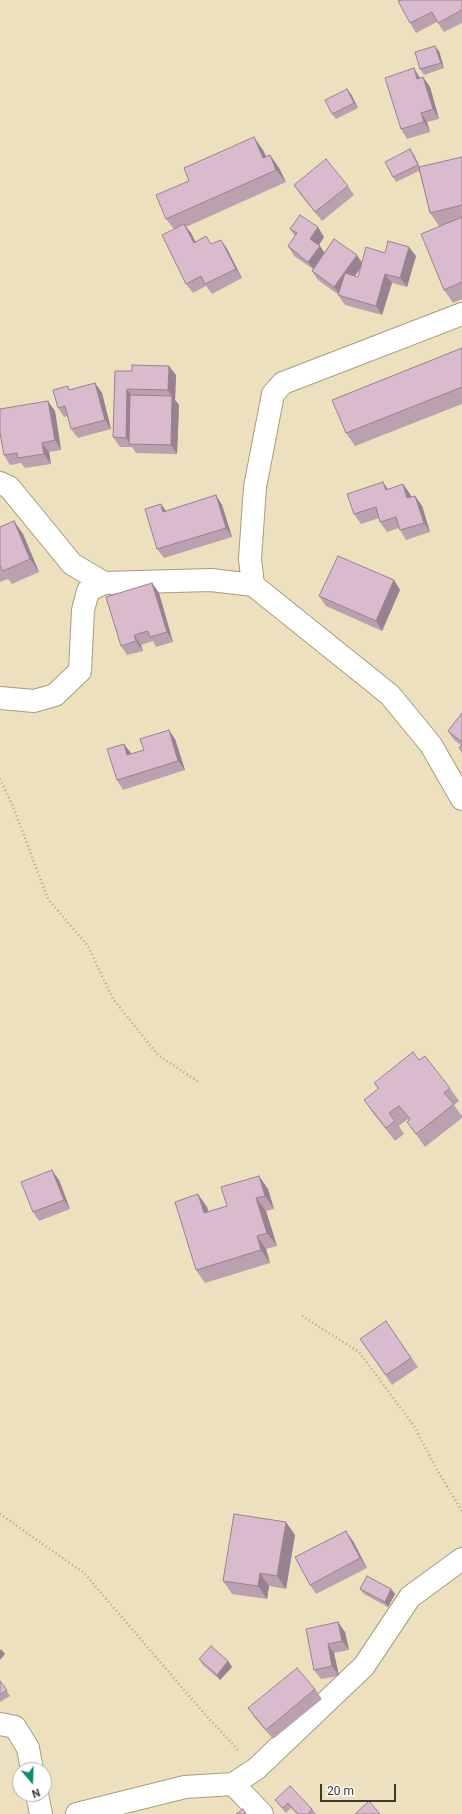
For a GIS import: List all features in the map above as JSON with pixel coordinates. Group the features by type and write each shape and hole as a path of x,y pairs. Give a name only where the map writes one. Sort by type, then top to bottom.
{"street":[{"path":"253,585 250,558 255,487 273,394 283,384 462,314"},
{"path":"0,483 8,487 72,564 104,582"},
{"path":"0,698 34,701 54,695 80,671 83,610 88,591 104,582 211,580 253,585 390,695 431,745 462,799"},
{"path":"78,1814 185,1787 233,1784 256,1769 364,1666 410,1597 462,1559"},
{"path":"0,1724 15,1727 28,1748 31,1762"},
{"path":"233,1784 262,1814"},
{"path":"39,1802 42,1814"}],"path":[{"path":"0,779 12,804 48,898 88,946 113,999 158,1055 200,1083"},
{"path":"302,1316 359,1352 414,1426 436,1468 462,1511"},
{"path":"0,1514 84,1573 203,1712 256,1769"}],"building":[{"path":"462,0 462,10 438,23 432,12 410,23 398,1"},
{"path":"435,46 441,63 420,69 415,52"},
{"path":"414,68 417,79 423,77 433,109 421,113 424,122 401,129 385,78"},
{"path":"347,89 354,103 332,114 325,100"},
{"path":"254,137 263,158 270,155 276,170 166,219 156,195 189,181 184,168"},
{"path":"410,149 418,165 393,177 385,162"},
{"path":"462,157 462,205 430,213 419,167"},
{"path":"326,159 348,186 315,212 294,185"},
{"path":"300,215 318,227 310,239 320,246 308,262 288,246 297,233 290,229"},
{"path":"462,217 462,282 444,290 421,234"},
{"path":"184,224 194,243 206,236 211,244 221,240 236,269 205,284 201,276 186,284 162,235"},
{"path":"334,239 357,255 334,287 312,271"},
{"path":"388,241 409,247 400,278 385,274 376,306 338,295 345,273 358,277 366,247 385,253"},
{"path":"462,348 462,387 346,433 332,400"},
{"path":"132,365 169,366 168,390 127,389 126,438 113,437 115,371 132,371"},
{"path":"95,383 105,420 71,429 65,406 58,408 53,390 68,386 69,390"},
{"path":"130,395 172,396 171,445 129,444"},
{"path":"48,401 55,440 42,443 44,454 18,458 17,453 4,455 0,433 0,409"},
{"path":"383,482 386,490 403,484 407,498 415,496 424,523 400,530 396,517 380,522 376,507 354,514 347,494"},
{"path":"216,495 226,528 157,549 145,509 161,504 163,512"},
{"path":"14,521 30,559 3,571 0,565 0,527"},
{"path":"338,556 394,580 376,621 319,596"},
{"path":"152,583 167,632 150,637 148,631 134,635 136,641 121,646 106,597"},
{"path":"462,713 462,742 448,731"},
{"path":"169,730 178,761 117,780 107,749 124,744 127,755 144,750 140,739"},
{"path":"462,744 462,751 459,748"},
{"path":"413,1052 419,1060 425,1056 450,1088 444,1093 454,1104 416,1134 407,1122 410,1119 399,1106 389,1113 395,1121 386,1128 364,1100 379,1088 374,1083"},
{"path":"52,1170 64,1200 33,1212 21,1182"},
{"path":"259,1176 265,1196 256,1198 267,1233 257,1236 261,1250 196,1270 175,1202 198,1194 204,1213 227,1206 221,1187"},
{"path":"386,1321 411,1358 386,1375 360,1339"},
{"path":"234,1514 286,1522 277,1576 260,1573 258,1586 223,1581"},
{"path":"346,1531 360,1558 310,1585 295,1557"},
{"path":"367,1576 391,1589 385,1602 360,1589"},
{"path":"338,1622 342,1641 328,1644 332,1666 314,1670 306,1629"},
{"path":"211,1646 228,1661 217,1675 199,1659"},
{"path":"297,1668 315,1689 266,1730 248,1708"},
{"path":"0,1681 7,1690 0,1695"},
{"path":"290,1786 312,1809 308,1814 298,1814 288,1803 283,1808 275,1800"},
{"path":"369,1801 380,1814 355,1814"},
{"path":"243,1809 246,1814 236,1814"}]}
